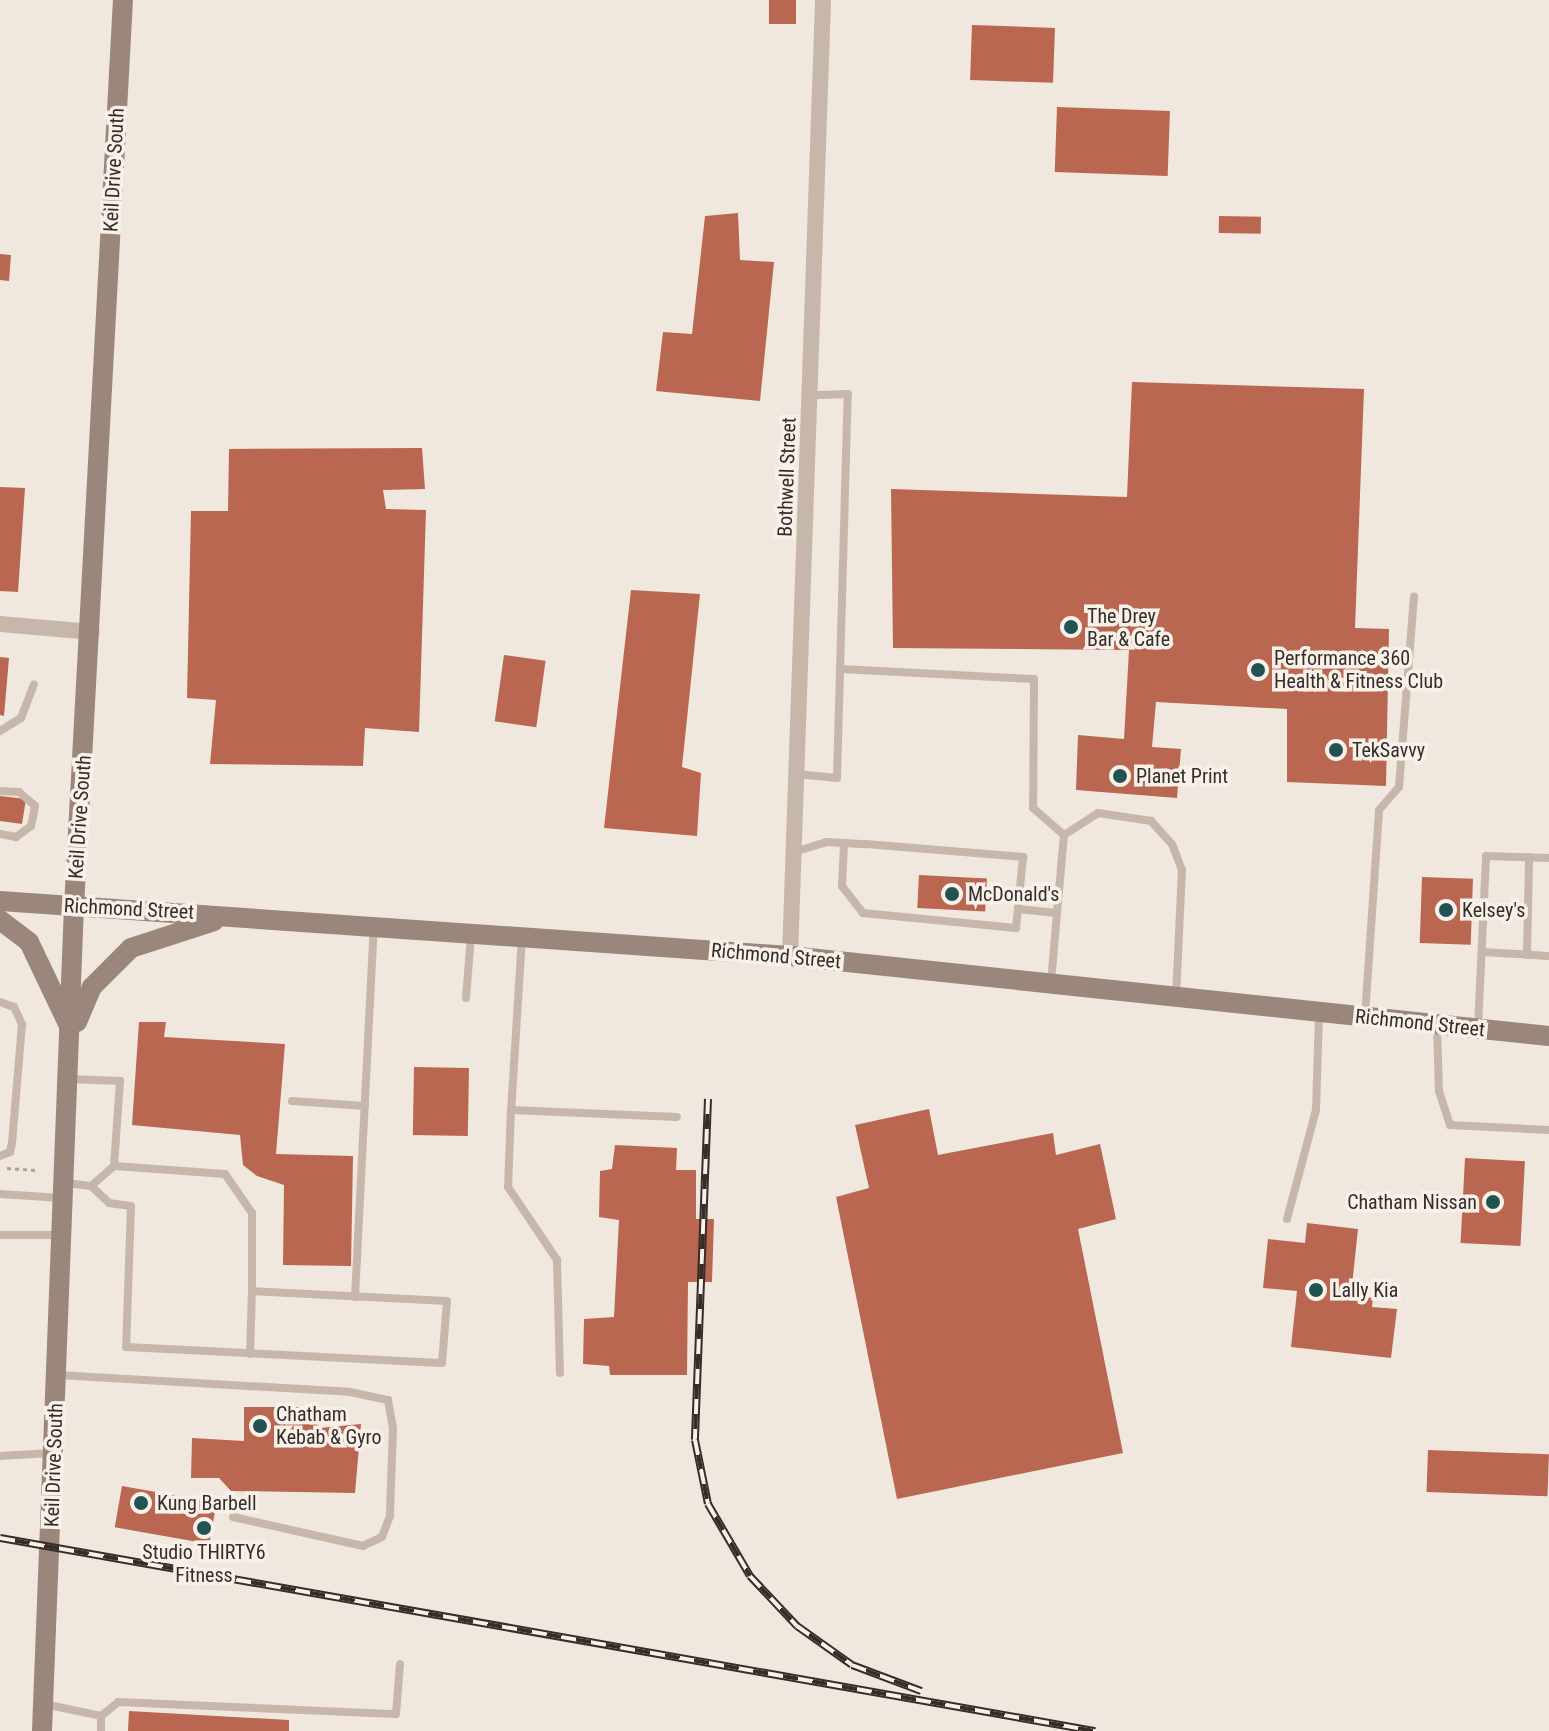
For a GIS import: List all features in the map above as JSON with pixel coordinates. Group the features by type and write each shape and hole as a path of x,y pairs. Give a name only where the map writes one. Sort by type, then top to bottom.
{"main road":[{"name":"Keil Drive South","path":"42,1731 73,1033 74,907 92,632 123,0"},
{"name":"Richmond Street","path":"0,901 241,915 790,956 1549,1036"},
{"path":"73,1033 92,987 131,948 187,927 241,915"},
{"path":"0,920 29,942 73,1033"}],"street":[{"name":"Bothwell Street","path":"790,956 823,0"},
{"path":"0,624 92,632"}],"lane":[{"path":"797,774 837,778 841,669 848,394 810,395"},
{"path":"1365,1017 1379,810 1399,787 1414,597"},
{"path":"841,669 1034,679 1033,808 1064,835"},
{"path":"0,731 21,718 34,684"},
{"path":"0,791 19,792 35,806 31,826 16,837 0,834"},
{"path":"1064,835 1098,813 1151,821 1172,844 1182,870 1176,997"},
{"path":"1051,984 1064,835"},
{"path":"794,852 826,842 844,843 1023,857 1016,928 863,913 842,886 844,843"},
{"path":"1478,1029 1486,856 1549,858"},
{"path":"1527,955 1529,857"},
{"path":"1018,909 1057,913"},
{"path":"355,1297 374,925"},
{"path":"466,998 471,933"},
{"path":"522,937 508,1187 557,1260 560,1373"},
{"path":"1482,952 1549,956"},
{"path":"0,1002 14,1007 22,1024 12,1143 10,1152 0,1156"},
{"path":"1287,1219 1316,1110 1319,1012"},
{"path":"1437,1024 1439,1091 1450,1125 1549,1130"},
{"path":"0,1194 66,1191 91,1186 114,1166 120,1081 70,1079"},
{"path":"292,1101 365,1106"},
{"path":"511,1110 677,1117"},
{"path":"114,1166 225,1174 252,1213 250,1354"},
{"path":"91,1186 109,1203 131,1206 126,1347 442,1363 447,1301 252,1291"},
{"path":"0,1235 64,1235"},
{"path":"58,1375 350,1392 388,1400 393,1428 390,1516 382,1537 363,1546 233,1517"},
{"path":"0,1456 55,1453"},
{"path":"101,1716 118,1702 396,1714 400,1664"},
{"path":"43,1704 101,1716"},
{"path":"101,1716 101,1731"}],"path":[{"path":"0,1167 39,1170"}],"building":[{"path":"769,0 796,0 796,24 769,24"},
{"path":"972,25 1055,28 1053,83 970,80"},
{"path":"1057,107 1170,111 1168,176 1055,172"},
{"path":"738,213 740,260 774,262 760,401 656,391 663,332 692,334 705,216"},
{"path":"1219,216 1261,217 1261,234 1219,233"},
{"path":"0,254 11,255 9,281 0,280"},
{"path":"1132,382 1364,389 1355,628 1389,629 1386,786 1287,782 1287,709 1156,702 1152,747 1181,749 1177,798 1076,790 1078,735 1124,739 1129,650 893,648 891,489 1127,497"},
{"path":"422,448 425,489 383,490 386,509 426,510 419,732 365,728 363,766 210,764 216,700 187,698 191,511 228,511 229,449"},
{"path":"0,487 25,488 18,592 0,591"},
{"path":"631,590 700,594 682,767 701,773 697,836 604,828"},
{"path":"504,655 546,661 536,727 495,721"},
{"path":"0,657 9,658 4,716 0,715"},
{"path":"0,796 26,799 22,824 0,821"},
{"name":"McDonald's","path":"919,875 987,879 985,912 917,908"},
{"name":"Kelsey's","path":"1422,877 1473,879 1471,945 1420,943"},
{"path":"139,1022 166,1022 164,1037 285,1044 276,1154 353,1156 351,1266 283,1265 284,1185 257,1176 243,1165 240,1135 132,1125"},
{"path":"414,1067 469,1068 468,1136 413,1135"},
{"path":"929,1109 938,1155 1053,1133 1056,1155 1100,1144 1116,1219 1078,1229 1123,1453 897,1499 836,1197 869,1188 855,1125"},
{"path":"615,1145 677,1148 676,1170 696,1170 696,1219 714,1219 712,1282 688,1282 687,1375 610,1375 609,1366 583,1364 584,1319 614,1317 619,1220 599,1217 600,1171 612,1169"},
{"name":"Chatham Nissan","path":"1465,1158 1525,1161 1520,1246 1461,1243"},
{"name":"Lally Kia","path":"1307,1223 1358,1229 1351,1295 1373,1298 1372,1307 1397,1309 1391,1358 1291,1347 1297,1291 1263,1288 1268,1239 1305,1243"},
{"path":"244,1407 304,1407 320,1428 361,1424 355,1493 231,1491 219,1478 191,1478 192,1438 244,1441"},
{"path":"1428,1450 1549,1454 1547,1496 1427,1492"},
{"path":"122,1486 217,1503 209,1544 115,1527"},
{"path":"129,1711 289,1720 289,1731 128,1731"}],"railway":[{"path":"708,1099 695,1440 708,1504 750,1576 797,1626 852,1665 921,1691"},
{"path":"0,1538 1095,1731"}],"place":[{"name":"The Drey Bar & Cafe","path":"1071,627"},
{"name":"Performance 360 Health & Fitness Club","path":"1258,670"},
{"name":"TekSavvy","path":"1336,750"},
{"name":"Planet Print","path":"1120,776"},
{"name":"McDonald's","path":"952,894"},
{"name":"Kelsey's","path":"1446,910"},
{"name":"Chatham Nissan","path":"1493,1202"},
{"name":"Lally Kia","path":"1316,1290"},
{"name":"Chatham Kebab & Gyro","path":"260,1426"},
{"name":"Kung Barbell","path":"141,1503"},
{"name":"Studio THIRTY6 Fitness","path":"204,1528"}]}
